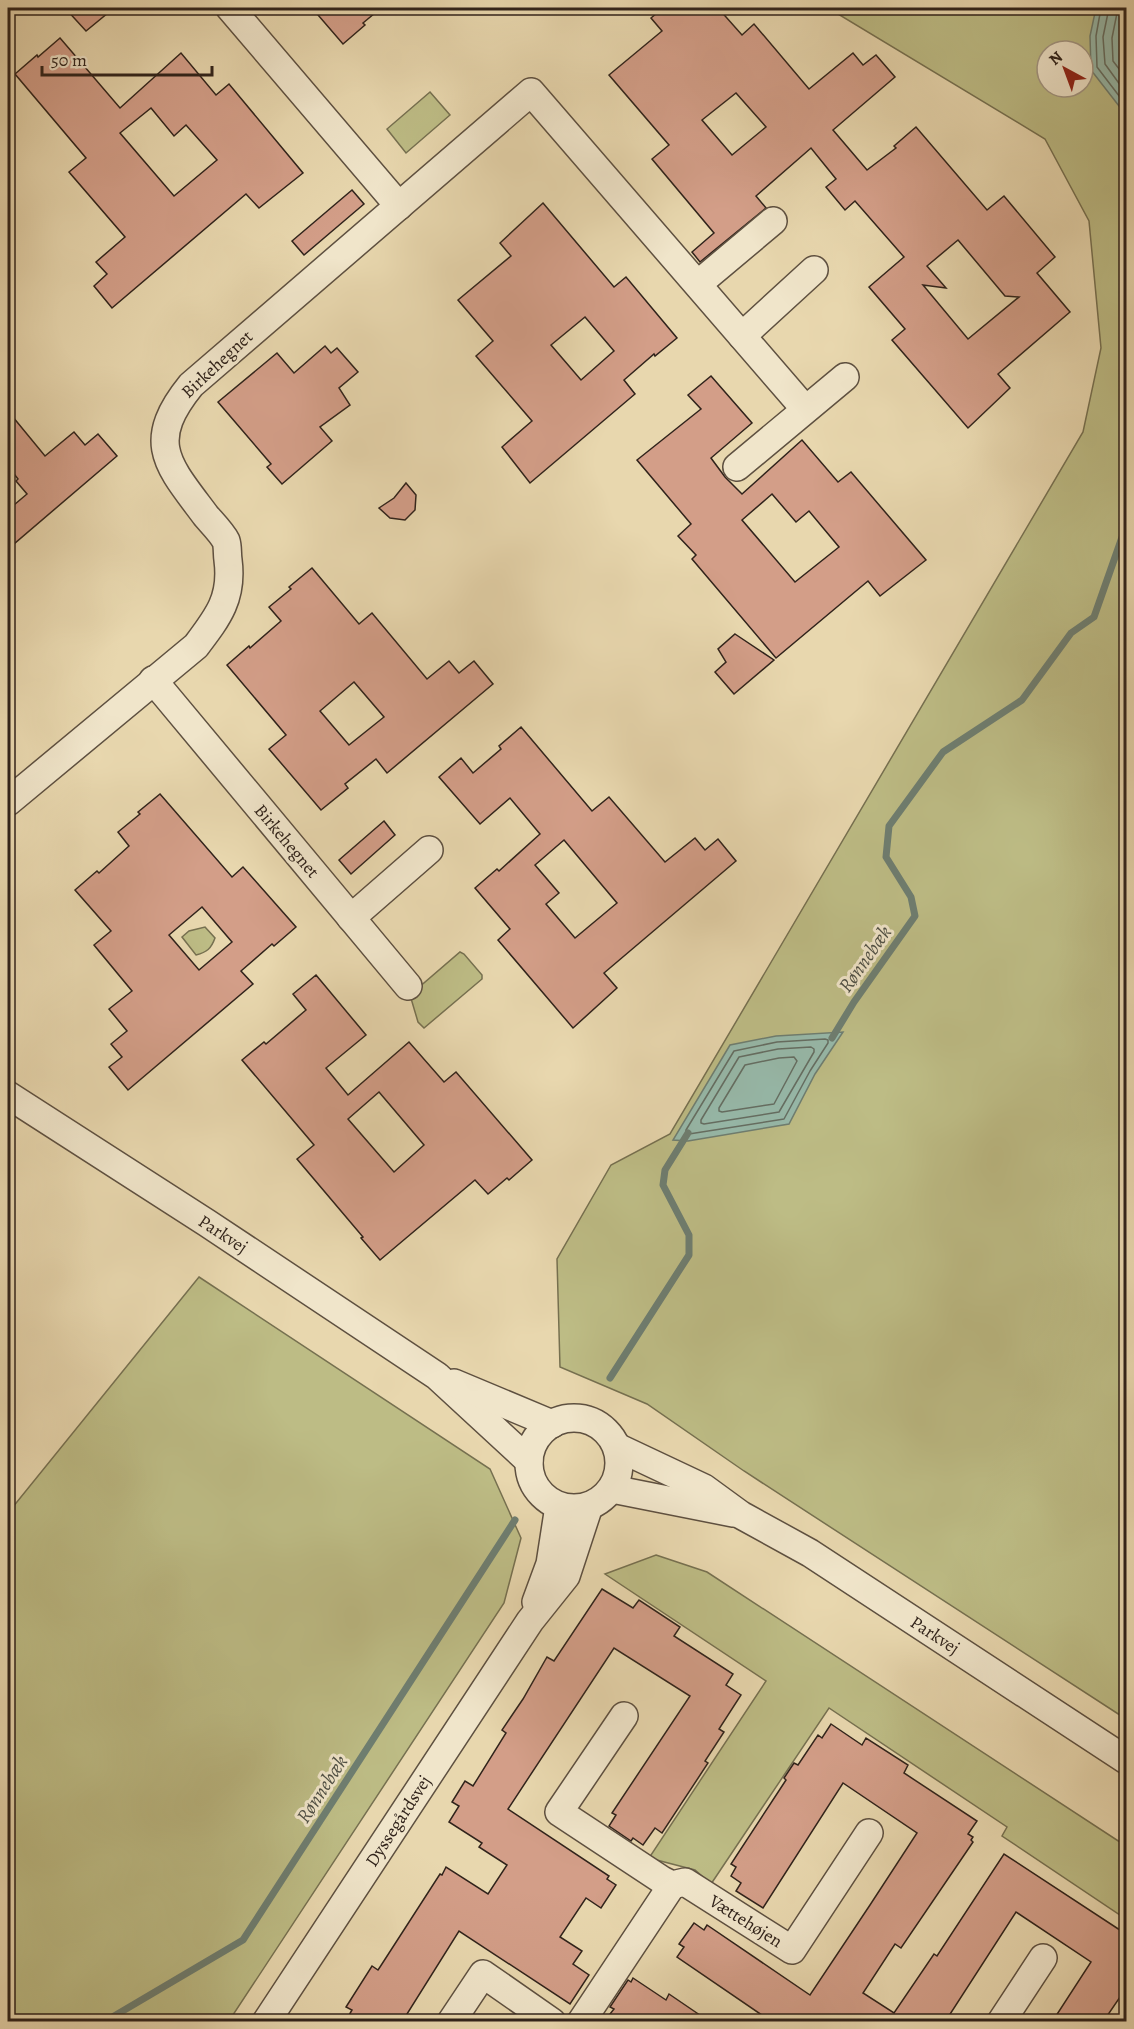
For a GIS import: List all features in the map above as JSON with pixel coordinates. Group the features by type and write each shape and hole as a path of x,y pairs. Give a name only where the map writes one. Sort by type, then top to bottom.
{"street":[{"path":"230,8 399,206"},
{"name":"Birkehegnet","path":"10,795 196,646 218,618 228,592 229,570 226,541 173,472 165,451 166,427 177,402 191,385 531,92 805,409"},
{"path":"698,284 772,221"},
{"path":"742,336 814,270"},
{"path":"737,467 845,377"},
{"name":"Birkehegnet","path":"153,680 408,986"},
{"path":"351,918 429,850"},
{"name":"Parkvej","path":"8,1095 207,1223 437,1376 529,1461"},
{"name":"Parkvej","path":"437,1376 552,1424"},
{"path":"573,1418 595,1423 604,1429 616,1447 619,1468 617,1479 612,1489 602,1499 589,1506 574,1508 559,1506 540,1493 530,1473 529,1461 536,1440 552,1424 573,1418"},
{"name":"Parkvej","path":"616,1447 704,1488 741,1515 810,1553 1126,1761"},
{"name":"Parkvej","path":"612,1489 741,1515"},
{"name":"Dyssegårdsvej","path":"530,1621 550,1564 559,1506"},
{"name":"Dyssegårdsvej","path":"266,2022 530,1621 566,1576 589,1506"},
{"name":"Vættehøjen","path":"624,1716 559,1812 672,1885 685,1882 792,1950 869,1833"},
{"path":"581,2022 672,1885"},
{"path":"1001,2022 1043,1958"},
{"path":"451,2022 483,1974 552,2022"}],"shaded area":[{"path":"828,8 1126,8 1126,1719 744,1471 647,1404 560,1367 557,1259 611,1165 670,1134 1083,432 1101,348 1089,221 1045,139"},
{"path":"430,92 450,115 406,153 387,129"},
{"path":"205,927 215,938 208,950 196,955 182,937 189,931"},
{"path":"460,952 482,975 482,979 424,1028 418,1022 410,995"},
{"path":"199,1277 490,1469 521,1538 504,1603 229,2021 8,2021 8,1513"},
{"path":"656,1555 707,1572 1126,1846 1126,1919 1002,1836 1007,1827 829,1708 711,1884 695,1870 649,1858 766,1681 605,1574"}],"water":[{"path":"1096,8 1126,8 1126,115 1095,75 1095,39 1090,39"},
{"path":"843,1032 815,1074 789,1124 688,1141 673,1140 730,1045 776,1036"}],"building":[{"path":"65,8 114,8 86,31"},
{"path":"312,8 381,8 343,44"},
{"path":"663,8 718,8 742,35 754,24 809,89 853,53 863,65 876,55 895,77 833,130 867,170 896,148 894,146 916,127 987,210 1004,196 1055,257 1037,273 1070,312 998,374 1010,388 968,428 892,340 905,329 869,287 904,257 855,201 845,210 826,187 836,179 811,148 756,196 766,208 700,262 692,252 714,233 652,159 669,145 609,75 662,31 651,18","holes":["736,93 766,127 732,155 702,120","958,240 1005,296 1019,297 968,339 923,285 946,288 927,266"]},
{"path":"60,38 120,108 181,53 216,95 229,84 303,173 259,208 246,194 112,308 94,286 107,274 96,262 125,237 69,172 86,158 15,74 37,55 38,57","holes":["151,108 174,136 186,125 217,160 174,196 120,133"]},
{"path":"352,190 364,204 304,255 292,241"},
{"path":"543,203 614,287 626,277 677,338 624,380 635,394 530,483 502,447 532,421 476,356 493,341 458,300 511,256 500,243","holes":["585,317 614,351 581,380 551,345"]},
{"path":"325,346 331,353 337,348 358,372 339,388 350,405 320,427 332,441 282,484 267,467 271,464 218,402 277,353 294,373"},
{"path":"711,376 752,423 711,458 742,494 802,440 838,482 851,472 926,560 880,596 868,581 776,658 692,559 696,555 678,536 691,524 637,460 701,409 688,395","holes":["772,494 796,522 809,511 839,547 795,582 742,520"]},
{"path":"8,411 45,456 74,432 85,445 98,434 117,456 8,549 8,510 27,494 16,481 18,479 8,466"},
{"path":"406,483 416,495 415,510 405,520 390,518 379,508 394,498"},
{"path":"312,568 359,624 372,613 427,679 449,661 459,673 474,661 493,684 387,773 376,759 345,784 348,788 321,810 269,749 286,735 227,665 281,621 269,607 291,589 289,587","holes":["354,682 384,717 349,745 320,711"]},
{"path":"735,634 774,660 734,694 715,672 726,662 718,649"},
{"path":"521,727 592,811 609,797 665,862 695,838 705,850 718,839 736,861 604,973 617,988 573,1028 498,940 510,929 475,888 497,869 499,871 540,834 510,798 480,824 439,777 461,758 473,773 501,749 499,746","holes":["564,840 617,903 575,938 546,904 559,893 535,865"]},
{"path":"160,794 232,877 243,867 296,927 241,971 253,984 128,1090 109,1067 122,1057 111,1044 127,1031 109,1009 132,991 94,945 111,931 75,890 97,871 99,873 129,846 118,832 140,814 138,812","holes":["202,907 232,942 199,970 169,935"]},
{"path":"384,821 395,835 351,874 339,860"},
{"path":"316,975 366,1035 326,1068 348,1095 409,1042 444,1082 456,1072 532,1160 488,1194 475,1180 380,1260 297,1159 314,1145 242,1060 264,1042 266,1044 306,1010 293,994","holes":["379,1092 424,1145 394,1172 348,1119"]},
{"path":"602,1589 633,1608 639,1600 680,1627 674,1636 733,1674 726,1685 741,1695 719,1729 724,1732 705,1761 708,1763 662,1833 655,1828 643,1845 633,1838 631,1841 609,1826 616,1815 612,1813 690,1696 614,1648 508,1809 609,1876 607,1879 616,1885 601,1908 586,1898 560,1937 582,1951 573,1964 589,1975 570,2004 459,1931 402,2022 345,2022 352,2010 346,2007 372,1966 378,1970 446,1867 488,1894 507,1865 479,1847 482,1843 449,1822 459,1806 452,1802 465,1781 473,1786 506,1733 502,1730 547,1657 554,1661"},
{"path":"831,1724 862,1745 866,1738 908,1765 904,1773 977,1821 968,1834 973,1837 971,1840 973,1842 901,1948 895,1944 863,1993 894,2013 934,1954 937,1956 1004,1854 1126,1934 1126,2001 1120,1997 1103,2022 1052,2022 1091,1962 1016,1912 945,2022 772,2022 677,1957 684,1947 679,1944 694,1923 704,1930 707,1925 810,1995 870,1905 917,1833 843,1783 763,1908 736,1891 741,1883 731,1876 736,1867 731,1864 786,1780 784,1778 794,1763 798,1765 818,1735 822,1738"},
{"path":"633,1978 666,2000 669,1994 710,2022 621,2022 610,2014 614,2009 610,2007 628,1980 631,1982"}],"waterway":[{"name":"Rønnebæk","path":"832,1038 854,1002 915,916 911,897 886,857 889,826 943,752 1022,700 1071,633 1094,617 1126,526"},
{"name":"Rønnebæk","path":"610,1378 689,1255 689,1235 663,1185 665,1170 688,1133"},
{"name":"Rønnebæk","path":"104,2022 243,1940 515,1520"}]}
